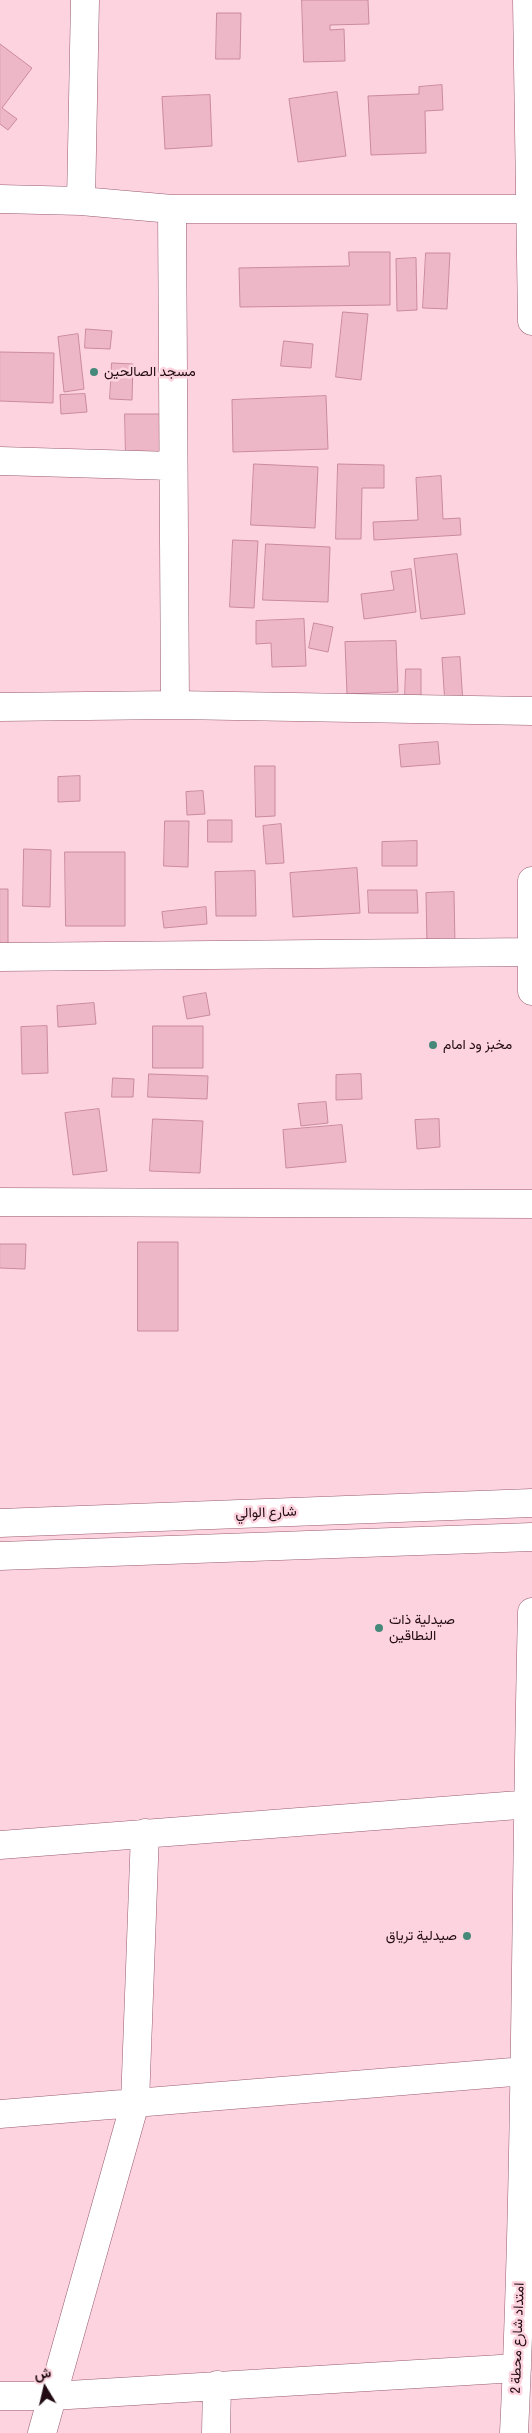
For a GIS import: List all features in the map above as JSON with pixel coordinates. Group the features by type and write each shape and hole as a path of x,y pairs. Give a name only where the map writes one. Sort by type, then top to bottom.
{"street":[{"path":"81,201 85,0"},
{"path":"527,0 530,91 532,321"},
{"path":"0,199 81,201 172,209 531,209"},
{"path":"172,209 175,705"},
{"path":"0,462 173,466"},
{"path":"0,707 175,705 532,710"},
{"path":"532,881 532,990"},
{"path":"0,957 531,952"},
{"path":"0,1202 532,1204"},
{"name":"شارع الوالي","path":"0,1522 532,1502"},
{"path":"0,1556 532,1537"},
{"name":"امتداد شارع محطة 2","path":"514,2433 517,2368 526,2283 525,2070 529,2037 532,1612"},
{"path":"0,1845 530,1804"},
{"path":"42,2433 135,2103 145,1833"},
{"path":"0,2114 525,2070"},
{"path":"0,2396 52,2396 517,2368"},
{"path":"216,2433 217,2385"}],"building":[{"path":"302,0 368,0 369,24 330,25 330,30 344,29 345,61 304,62"},
{"path":"217,13 241,13 240,59 216,59"},
{"path":"0,44 32,68 2,108 17,119 8,130 0,124"},
{"path":"442,85 443,110 425,111 426,153 371,155 368,96 419,94 419,87"},
{"path":"337,92 346,156 298,162 289,99"},
{"path":"210,95 212,146 165,149 162,97"},
{"path":"349,252 390,252 390,305 240,307 239,268 349,266"},
{"path":"426,253 450,253 447,309 423,308"},
{"path":"416,258 417,310 397,311 396,259"},
{"path":"343,312 368,314 361,380 336,377"},
{"path":"86,329 112,331 110,349 85,348"},
{"path":"78,334 84,389 64,392 58,337"},
{"path":"284,341 313,344 311,368 281,366"},
{"path":"0,352 54,353 53,403 0,401"},
{"path":"112,363 133,364 132,400 110,399"},
{"path":"85,394 87,412 61,414 60,395"},
{"path":"326,396 328,449 233,452 232,400"},
{"path":"125,414 169,414 170,458 126,459"},
{"path":"254,464 318,467 315,528 251,525"},
{"path":"338,464 384,465 384,488 362,488 361,539 336,539"},
{"path":"441,476 443,519 460,518 461,535 374,540 373,522 418,520 416,478"},
{"path":"233,540 258,541 254,608 230,607"},
{"path":"266,544 330,547 328,602 263,600"},
{"path":"457,554 465,614 421,619 414,559"},
{"path":"411,569 416,612 364,619 361,594 394,590 391,572"},
{"path":"304,619 306,666 272,667 271,643 256,644 256,621"},
{"path":"314,623 333,627 328,652 309,648"},
{"path":"396,641 398,692 347,694 345,642"},
{"path":"460,657 463,704 445,705 442,658"},
{"path":"406,669 421,669 421,696 405,697"},
{"path":"438,742 440,764 401,767 399,745"},
{"path":"255,766 275,766 275,816 256,817"},
{"path":"80,776 80,801 58,802 58,777"},
{"path":"203,791 205,814 187,815 186,792"},
{"path":"208,820 232,820 232,842 208,842"},
{"path":"165,821 189,821 188,867 164,866"},
{"path":"281,824 284,863 266,864 263,826"},
{"path":"417,841 417,866 382,866 382,842"},
{"path":"24,849 51,850 50,907 23,906"},
{"path":"65,852 125,852 125,926 66,926"},
{"path":"357,868 360,913 293,917 290,873"},
{"path":"255,871 256,916 216,916 215,872"},
{"path":"0,889 8,889 8,945 0,945"},
{"path":"368,890 417,890 418,913 369,913"},
{"path":"454,892 455,946 427,946 426,893"},
{"path":"206,907 207,924 164,928 162,912"},
{"path":"206,993 210,1015 187,1019 183,997"},
{"path":"94,1003 96,1024 58,1027 57,1006"},
{"path":"47,1026 48,1073 22,1074 21,1027"},
{"path":"153,1026 203,1026 203,1068 153,1068"},
{"path":"149,1074 208,1076 207,1099 148,1097"},
{"path":"361,1074 362,1099 336,1100 336,1075"},
{"path":"113,1078 134,1079 133,1097 112,1097"},
{"path":"326,1102 328,1123 301,1126 298,1104"},
{"path":"99,1109 107,1171 73,1175 65,1113"},
{"path":"153,1119 203,1121 200,1173 150,1171"},
{"path":"439,1119 440,1147 417,1149 415,1120"},
{"path":"342,1125 346,1162 286,1168 283,1130"},
{"path":"138,1242 178,1242 178,1331 138,1331"},
{"path":"0,1244 26,1244 25,1269 0,1268"}],"place":[{"name":"مسجد الصالحين","path":"94,372"},
{"name":"مخبز ود امام","path":"433,1045"},
{"name":"صيدلية ذات النطاقين","path":"379,1628"},
{"name":"صيدلية ترياق","path":"467,1936"}]}
